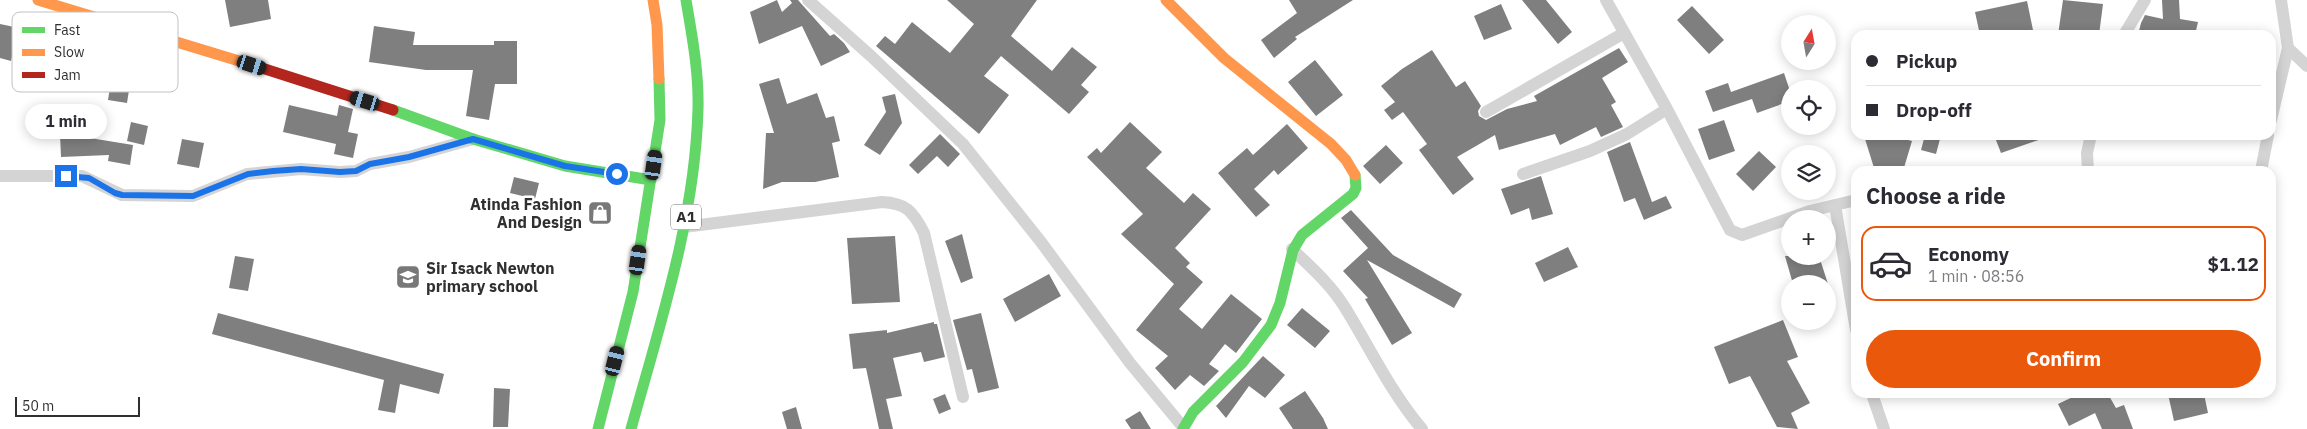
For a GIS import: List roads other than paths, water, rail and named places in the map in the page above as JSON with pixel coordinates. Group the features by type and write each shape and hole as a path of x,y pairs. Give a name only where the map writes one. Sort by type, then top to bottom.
{"main road":[{"path":"38,0 77,12"},
{"name":"A1","path":"598,429 633,292 660,120 657,25 653,0"},
{"name":"A1","path":"631,429 684,227 698,124 696,59 686,0"},
{"path":"1166,0 1186,23 1245,76 1282,103 1340,153 1355,171 1357,184 1354,194 1321,216 1301,234 1292,249 1280,301 1268,332 1217,389 1188,417 1183,428"},
{"path":"178,43 422,119 473,139 565,166 651,180"}],"street":[{"path":"808,0 872,57 963,144 1041,242 1130,363 1183,428"},
{"path":"1606,0 1667,109 1730,230 1742,234 1810,211 1851,201"},
{"path":"2127,30 2145,0"},
{"path":"2276,99 2288,48 2281,0"},
{"path":"1486,112 1624,33"},
{"path":"2288,48 2307,66"},
{"path":"1523,174 1590,151 1627,134 1667,109"},
{"path":"0,176 82,176 122,195 193,196 248,174 301,169 340,172 356,171 370,164 409,157 473,139"},
{"path":"2088,166 2087,153 2090,140"},
{"path":"2263,166 2267,140"},
{"path":"684,227 882,202 896,203 904,206 918,221 924,232 964,397"},
{"path":"1835,205 1851,300"},
{"path":"1292,249 1323,279 1343,305 1374,357 1422,429"},
{"path":"1873,398 1884,429"}],"place":[{"name":"Atinda Fashion And Design","path":"600,213"},
{"name":"Sir Isack Newton primary school","path":"408,277"}]}
